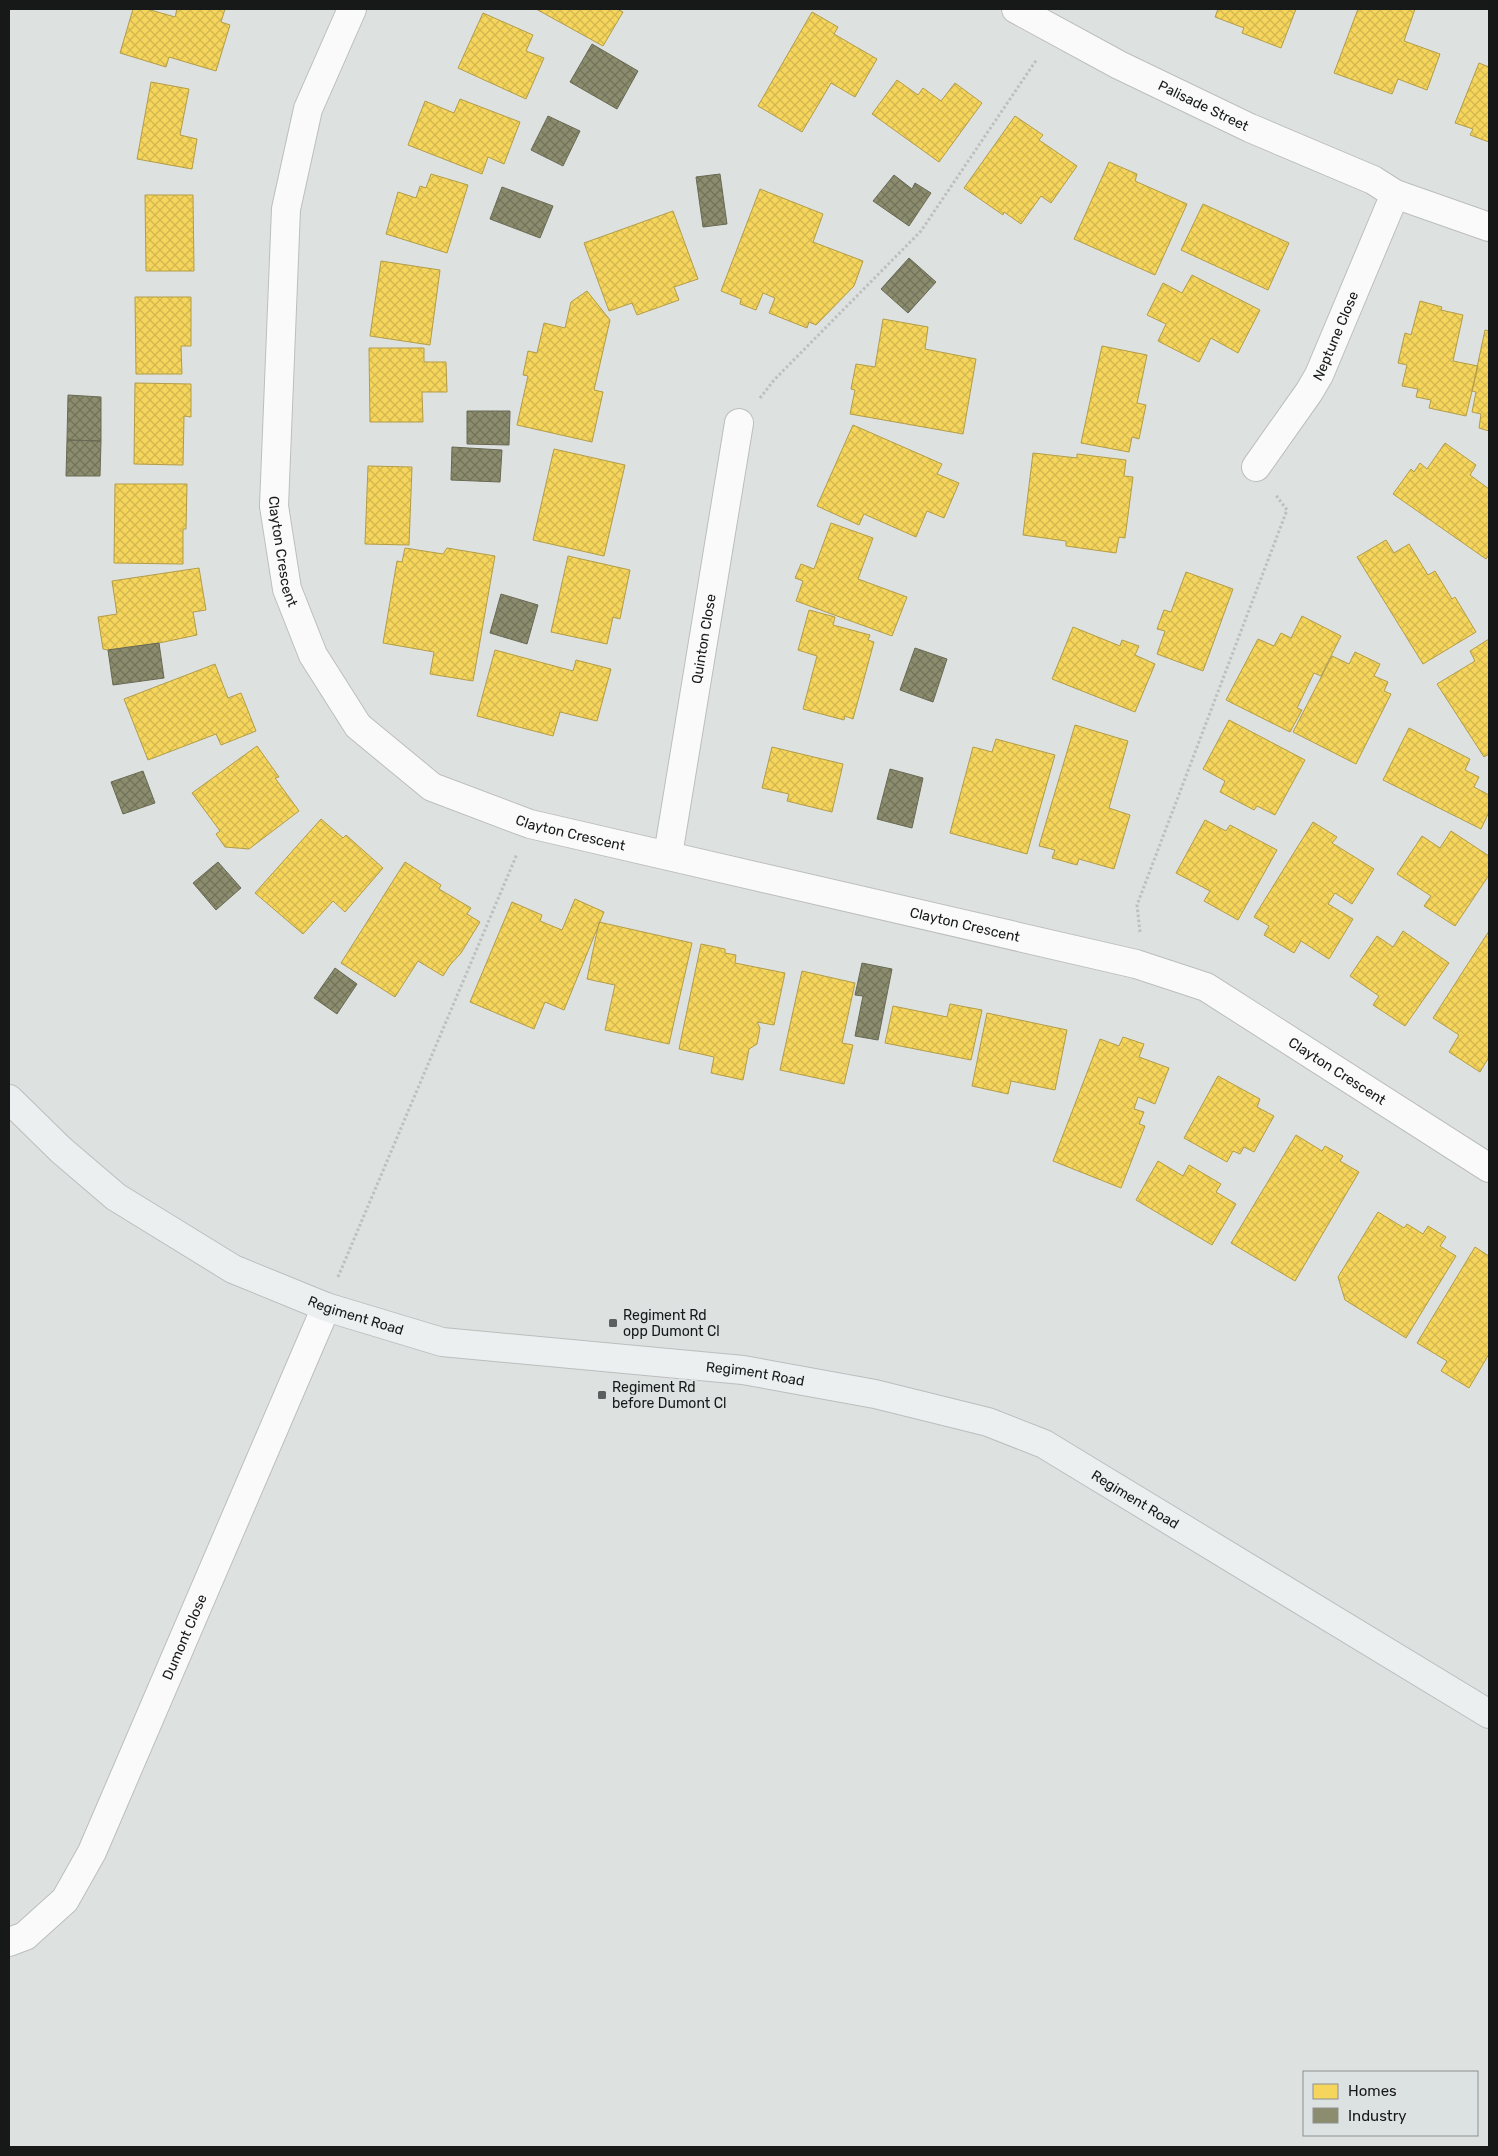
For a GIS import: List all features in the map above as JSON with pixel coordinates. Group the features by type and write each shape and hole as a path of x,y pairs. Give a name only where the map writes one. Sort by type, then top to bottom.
{"street":[{"name":"Clayton Crescent","path":"352,9 308,109 286,209 274,506 287,589 313,655 358,726 432,787 530,824 1136,964 1206,987 1489,1168"},
{"name":"Palisade Street","path":"1016,9 1119,65 1250,128 1373,180 1395,194"},
{"path":"1395,194 1489,227"},
{"name":"Neptune Close","path":"1256,467 1309,392 1395,194"},
{"name":"Quinton Close","path":"668,855 739,423"},
{"name":"Regiment Road","path":"9,1100 61,1150 116,1197 233,1269 326,1307 442,1342 743,1370 875,1394 988,1422 1044,1444 1489,1714"},
{"name":"Dumont Close","path":"9,1942 25,1936 65,1900 92,1852 326,1307"}],"path":[{"path":"739,423 774,380 921,231 1056,31"},
{"path":"1136,964 1140,937 1136,906 1287,510 1256,467"},
{"path":"326,1307 530,824"}],"building: Homes":[{"path":"133,9 147,9 175,17 177,9 225,9 221,22 230,25 216,71 169,57 166,67 120,53"},
{"path":"536,9 617,9 623,12 603,46"},
{"path":"1218,9 1296,9 1281,48 1242,33 1244,28 1215,17"},
{"path":"1358,9 1415,9 1404,41 1440,54 1427,90 1398,79 1392,94 1334,73"},
{"path":"812,12 838,27 834,34 877,59 855,97 831,83 802,132 758,106"},
{"path":"483,13 533,35 526,51 544,58 526,99 458,68"},
{"path":"1479,63 1489,67 1489,142 1470,135 1473,129 1455,123"},
{"path":"897,80 918,95 923,88 941,101 955,83 982,103 939,162 872,114"},
{"path":"151,82 189,89 180,135 197,139 192,169 137,159"},
{"path":"460,99 520,122 504,164 488,157 482,174 408,145 425,101 454,113"},
{"path":"1015,116 1043,135 1039,140 1077,166 1051,203 1041,196 1021,224 1004,212 1003,215 964,188"},
{"path":"1109,162 1137,174 1135,181 1187,204 1155,275 1074,239"},
{"path":"431,174 468,185 447,253 386,234 398,192 416,198 420,186 426,188"},
{"path":"760,189 823,214 813,242 863,261 854,286 816,325 809,322 807,328 769,313 775,298 763,293 756,310 740,304 741,299 721,291"},
{"path":"145,195 193,195 194,271 146,271"},
{"path":"1203,204 1289,243 1268,290 1181,250"},
{"path":"673,211 698,279 674,287 679,300 637,315 632,303 609,311 584,243"},
{"path":"381,261 440,270 430,345 370,336"},
{"path":"1192,275 1260,310 1238,353 1211,338 1199,362 1158,341 1166,324 1147,315 1163,283 1182,293"},
{"path":"587,291 610,320 594,390 603,392 592,442 517,425 528,376 523,375 528,351 537,353 544,323 565,328 571,302"},
{"path":"135,297 191,297 191,346 181,346 182,374 136,374"},
{"path":"1420,301 1442,307 1441,310 1463,315 1453,361 1478,366 1466,416 1429,408 1431,400 1416,397 1418,389 1402,386 1407,365 1398,363 1405,333 1411,335"},
{"path":"883,319 928,327 925,349 976,359 963,434 850,414 855,390 851,389 856,364 875,367"},
{"path":"1485,330 1489,331 1489,431 1479,428 1481,414 1472,412 1476,392 1472,391"},
{"path":"1102,346 1147,355 1137,403 1146,405 1139,439 1132,437 1129,452 1081,443"},
{"path":"369,348 424,348 424,362 446,362 447,392 422,392 423,422 370,422"},
{"path":"135,383 191,384 191,417 184,416 183,465 134,464"},
{"path":"853,425 942,464 937,474 959,483 944,518 927,511 916,537 864,514 859,525 817,506"},
{"path":"1445,443 1476,465 1470,475 1489,489 1489,555 1486,559 1393,494 1411,469 1414,472 1420,463 1427,469"},
{"path":"554,449 625,465 604,556 533,540"},
{"path":"1033,453 1077,458 1077,454 1126,460 1124,476 1133,477 1125,538 1119,537 1116,553 1066,546 1066,541 1023,535"},
{"path":"368,466 412,467 409,545 365,544"},
{"path":"115,484 187,484 186,529 183,529 183,564 114,563"},
{"path":"831,523 873,538 858,579 907,597 892,636 796,601 803,581 795,578 801,564 814,569"},
{"path":"1386,540 1394,553 1409,544 1428,575 1435,571 1452,599 1455,597 1476,632 1423,664 1357,557"},
{"path":"405,548 443,554 447,548 495,556 473,681 430,674 434,652 383,643 397,561 402,562"},
{"path":"568,556 630,570 620,619 613,617 607,644 551,632"},
{"path":"199,568 206,610 193,612 197,635 159,643 108,650 103,649 98,617 117,614 112,581"},
{"path":"1186,572 1233,589 1203,671 1157,654 1165,631 1157,629 1164,610 1171,612"},
{"path":"809,610 835,617 833,625 870,635 868,640 874,642 853,719 845,716 844,720 803,709 817,656 798,650"},
{"path":"1302,616 1341,636 1321,676 1314,673 1297,708 1302,710 1290,732 1226,700 1258,639 1274,646 1281,633 1291,638"},
{"path":"1073,627 1120,646 1122,640 1139,646 1135,655 1155,664 1135,712 1052,679"},
{"path":"1489,639 1489,754 1484,757 1437,684 1475,661 1470,651"},
{"path":"495,650 573,671 576,660 611,669 597,721 560,712 553,736 477,716"},
{"path":"1355,652 1380,664 1374,676 1388,682 1384,691 1391,694 1356,764 1293,732 1332,656 1349,664"},
{"path":"215,664 228,698 241,693 256,731 221,745 216,734 148,760 124,699"},
{"path":"1229,720 1305,760 1275,815 1257,806 1254,810 1220,792 1225,781 1203,769"},
{"path":"1075,725 1128,741 1109,808 1130,815 1114,869 1079,859 1077,865 1052,858 1055,850 1039,846"},
{"path":"1409,728 1470,759 1465,770 1479,777 1474,787 1489,795 1489,812 1481,829 1383,780"},
{"path":"996,739 1055,755 1027,854 950,833 973,747 992,752"},
{"path":"257,746 279,777 275,778 299,811 249,849 225,847 216,834 220,831 192,793"},
{"path":"772,747 843,764 832,812 787,801 789,794 762,788"},
{"path":"321,819 343,838 346,835 383,868 345,912 333,901 303,934 255,893"},
{"path":"1205,820 1226,831 1230,825 1277,850 1238,920 1204,901 1210,891 1176,873"},
{"path":"1313,822 1337,837 1332,843 1374,869 1352,904 1335,893 1328,904 1353,919 1329,959 1301,941 1294,953 1264,935 1269,926 1254,917"},
{"path":"1451,831 1489,856 1489,875 1455,926 1424,906 1431,896 1397,874 1422,836 1440,848"},
{"path":"405,862 441,885 439,889 471,908 467,914 480,922 461,953 443,976 418,961 395,997 341,963"},
{"path":"575,899 604,912 564,1010 545,1002 534,1029 470,1002 512,902 542,915 540,921 562,930"},
{"path":"599,922 692,943 669,1044 605,1030 615,985 587,979"},
{"path":"1403,931 1449,963 1405,1026 1373,1005 1379,996 1350,976 1377,936 1393,947"},
{"path":"1489,931 1489,1057 1480,1072 1449,1052 1459,1035 1433,1018"},
{"path":"701,944 725,949 725,953 736,955 735,963 785,973 774,1025 757,1022 760,1028 757,1044 749,1049 743,1080 711,1073 714,1057 679,1049"},
{"path":"802,971 855,983 842,1043 853,1045 844,1084 780,1070"},
{"path":"950,1004 982,1010 971,1060 885,1043 893,1006 947,1017"},
{"path":"987,1013 1067,1030 1055,1090 1011,1081 1008,1094 972,1086"},
{"path":"1123,1037 1144,1044 1139,1057 1169,1068 1155,1104 1138,1097 1134,1109 1144,1112 1139,1124 1145,1126 1121,1188 1053,1161 1100,1039 1119,1046"},
{"path":"1218,1076 1260,1099 1257,1107 1274,1116 1254,1152 1244,1147 1240,1154 1233,1151 1227,1162 1184,1138"},
{"path":"1296,1135 1322,1151 1325,1146 1343,1156 1340,1161 1359,1172 1295,1281 1231,1243"},
{"path":"1158,1161 1183,1176 1189,1165 1221,1184 1216,1192 1236,1204 1212,1245 1136,1200"},
{"path":"1378,1212 1404,1228 1407,1224 1423,1234 1428,1226 1446,1237 1440,1246 1456,1256 1406,1338 1345,1300 1338,1277"},
{"path":"1475,1247 1489,1256 1489,1354 1469,1388 1441,1371 1447,1361 1417,1343"}],"building: Industry":[{"path":"592,44 638,71 617,109 570,82"},
{"path":"548,116 580,131 563,166 531,150"},
{"path":"720,174 727,224 703,227 696,177"},
{"path":"894,175 912,189 915,183 931,193 909,226 873,201"},
{"path":"502,187 553,206 540,238 490,219"},
{"path":"909,258 936,282 908,313 881,289"},
{"path":"68,395 101,397 101,441 67,440"},
{"path":"467,411 510,411 509,445 467,444"},
{"path":"67,440 101,441 100,476 66,476"},
{"path":"452,447 502,450 500,482 451,480"},
{"path":"501,594 538,605 527,644 490,633"},
{"path":"159,643 164,678 113,685 108,650"},
{"path":"915,648 947,659 933,702 900,690"},
{"path":"890,769 923,778 912,828 877,819"},
{"path":"143,771 155,803 123,814 111,782"},
{"path":"218,862 241,888 216,910 193,883"},
{"path":"862,963 892,969 878,1040 855,1036 863,996 855,995"},
{"path":"335,968 357,984 337,1014 314,998"}],"place":[{"name":"Regiment Rd opp Dumont Cl","path":"613,1323"},
{"name":"Regiment Rd before Dumont Cl","path":"602,1395"}]}
